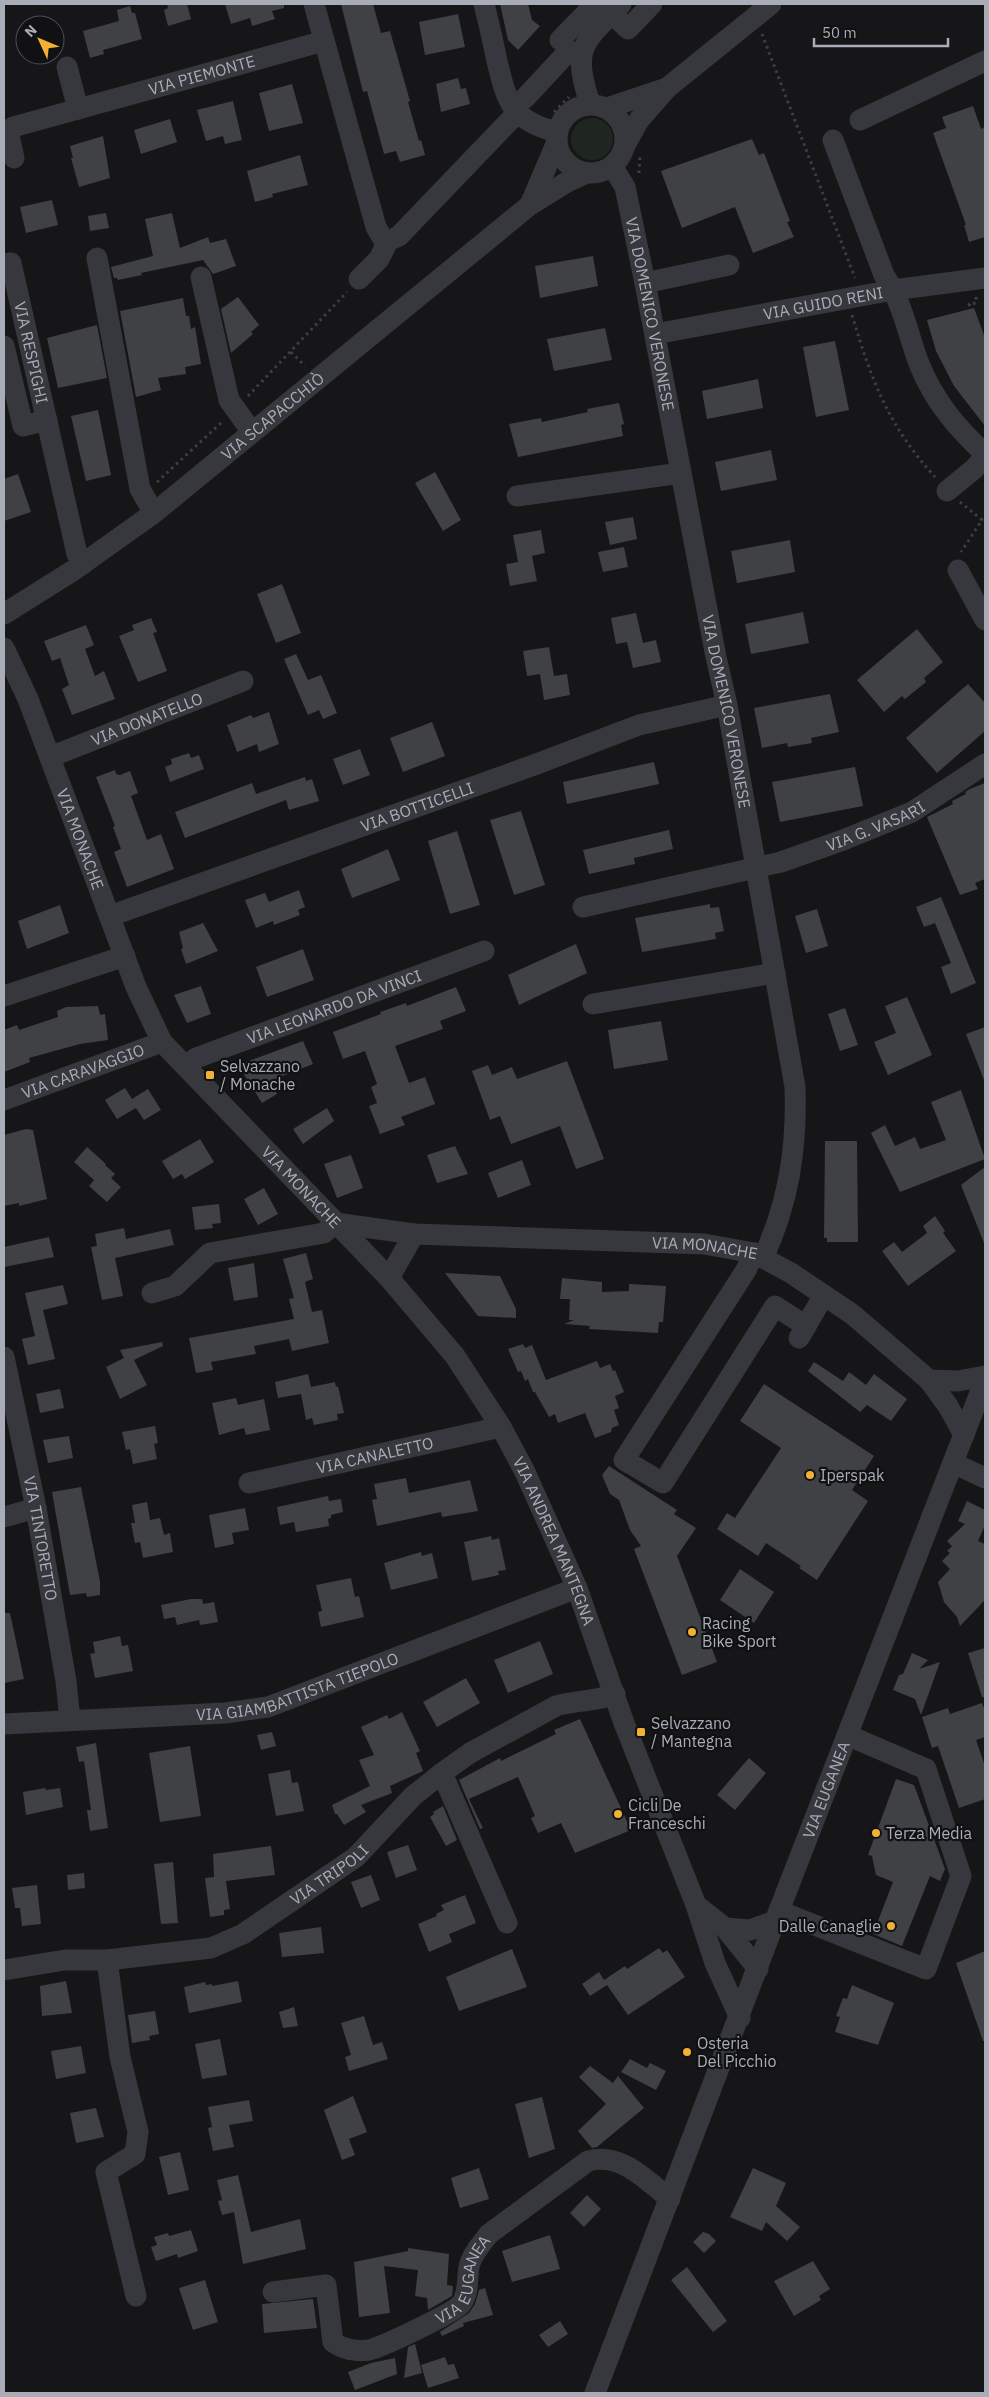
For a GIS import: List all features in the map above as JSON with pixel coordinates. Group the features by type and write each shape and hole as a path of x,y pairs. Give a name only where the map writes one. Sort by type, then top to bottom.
{"street":[{"path":"314,4 376,227 383,239 388,241"},
{"path":"484,4 504,94 521,105 531,124 557,137 560,153 567,163 576,170 587,173"},
{"path":"607,6 628,29 652,4"},
{"name":"VIA SCAPACCHIÒ","path":"4,614 82,564 148,505 252,432 530,205 567,182 587,173 604,170 612,166 620,157 639,120 667,88 771,4"},
{"path":"560,40 607,6"},
{"path":"607,6 580,54 581,76 598,106 616,115 622,124 625,135 624,147"},
{"name":"VIA PIEMONTE","path":"14,158 8,131 13,126 324,41"},
{"path":"359,279 379,259 388,241 399,236 566,55 574,52 580,54"},
{"path":"860,120 985,61"},
{"path":"67,66 78,109"},
{"name":"VIA SCAPACCHIÒ","path":"530,205 564,117 572,110 598,106 667,88"},
{"path":"833,140 884,275 903,289 985,278"},
{"name":"VIA DOMENICO VERONESE","path":"612,166 625,187 655,334 727,706 795,1087 796,1113 792,1173 781,1213 759,1256 746,1270 624,1460 663,1483 775,1306 802,1332 824,1295"},
{"path":"97,258 148,505"},
{"name":"VIA RESPIGHI","path":"4,264 10,263 76,554 82,564"},
{"path":"645,283 729,265"},
{"path":"201,277 229,400 234,410 252,432"},
{"name":"VIA GUIDO RENI","path":"655,334 852,289 903,289 899,302 920,367 933,393 957,428 985,455"},
{"name":"VIA RESPIGHI","path":"4,346 23,426 47,420"},
{"path":"947,491 974,469 985,455"},
{"path":"516,496 681,473"},
{"path":"958,570 985,620"},
{"name":"VIA MONACHE","path":"4,648 28,699 136,987 162,1042 335,1223 414,1234 704,1244 759,1256 852,1314 929,1380 948,1406 964,1434"},
{"name":"VIA DONATELLO","path":"50,757 243,681"},
{"name":"VIA BOTTICELLI","path":"110,916 534,765 639,725 727,706"},
{"name":"VIA G. VASARI","path":"756,867 781,862 843,840 912,812 985,764"},
{"path":"583,906 756,867"},
{"name":"VIA LEONARDO DA VINCI","path":"187,1067 196,1058 484,951"},
{"path":"4,996 125,956"},
{"path":"593,1004 775,973"},
{"name":"VIA CARAVAGGIO","path":"4,1100 162,1042"},
{"path":"152,1293 175,1286 210,1253 324,1233 335,1223"},
{"name":"VIA ANDREA MANTEGNA","path":"335,1223 389,1278 455,1356 501,1427 525,1472 577,1588 667,1835 696,1905 716,1963 740,2018"},
{"path":"389,1278 414,1234"},
{"name":"VIA TINTORETTO","path":"4,1357 36,1508 66,1680 70,1720"},
{"path":"929,1380 958,1381 985,1376"},
{"name":"VIA EUGANEA","path":"595,2393 740,2018 777,1916 985,1380"},
{"name":"VIA CANALETTO","path":"249,1483 501,1427"},
{"path":"953,1464 985,1478"},
{"path":"4,1517 36,1508"},
{"name":"VIA GIAMBATTISTA TIEPOLO","path":"4,1724 225,1713 268,1707 577,1588"},
{"name":"VIA TRIPOLI","path":"4,1970 66,1960 107,1960 211,1948 243,1934 356,1857 413,1796 477,1749 556,1706 571,1701 601,1700 615,1694"},
{"path":"725,1928 750,1930 777,1916 926,1969 961,1876 926,1769 848,1735"},
{"path":"442,1773 507,1923"},
{"name":"VIA ANDREA MANTEGNA","path":"696,1905 725,1928 758,1970"},
{"path":"107,1960 120,2057 138,2132 135,2154 106,2172 136,2296"},
{"path":"716,1963 736,1971 758,1970"},
{"name":"VIA EUGANEA","path":"273,2292 326,2285 332,2342 352,2350 369,2350 456,2310 466,2296 470,2264 476,2249 488,2234 588,2161 599,2158 615,2160 627,2166 670,2199"}],"path":[{"path":"761,32 852,289 867,367 882,402 915,455 947,491 982,520 955,562 958,570"},
{"path":"148,505 234,410 359,279"},
{"path":"970,308 985,343"}],"shaded area":[{"path":"592,118 607,124 613,139 607,154 592,160 577,154 571,139 577,124"}],"building":[{"path":"167,4 187,4 191,19 168,26 164,10 168,8"},
{"path":"225,4 284,4 284,8 272,11 275,19 252,26 250,18 231,24"},
{"path":"341,4 373,4 381,33 390,31 419,141 421,140 425,155 400,162 396,151 384,154 367,91 363,92"},
{"path":"500,4 528,4 532,20 540,26 518,50 508,40"},
{"path":"130,6 132,13 135,13 142,39 103,50 104,54 90,58 83,31 119,21 117,10"},
{"path":"458,14 465,47 425,55 419,22"},
{"path":"458,78 461,89 466,88 470,104 441,112 436,84"},
{"path":"292,84 303,123 269,131 259,93"},
{"path":"233,101 242,140 225,144 223,136 206,141 197,110"},
{"path":"973,106 981,129 985,127 985,237 969,242 964,225 966,225 933,133 946,128 942,117"},
{"path":"170,119 177,142 141,154 134,130"},
{"path":"103,136 110,178 79,187 71,158 73,158 70,146"},
{"path":"752,139 759,155 764,153 790,221 787,222 794,237 753,253 735,207 682,228 661,171"},
{"path":"300,155 308,185 272,194 273,197 255,202 247,171"},
{"path":"52,200 58,225 26,233 20,207"},
{"path":"106,213 109,228 90,231 88,216"},
{"path":"172,213 180,248 208,237 210,243 226,239 236,266 213,274 203,260 141,273 142,275 118,280 114,278 111,267 153,256 145,219"},
{"path":"593,256 598,286 540,298 535,266"},
{"path":"238,297 259,325 251,332 253,334 231,353 221,309"},
{"path":"183,298 186,316 189,316 191,329 195,327 201,364 185,367 186,374 158,378 161,390 136,397 120,311"},
{"path":"974,308 985,338 985,426 954,386 936,351 927,320"},
{"path":"97,325 107,378 58,388 47,338"},
{"path":"605,328 612,360 554,371 547,339"},
{"path":"835,341 849,410 816,417 803,347"},
{"path":"758,379 763,408 707,419 702,391"},
{"path":"619,403 624,424 621,425 623,436 518,457 509,424 541,418 542,422 588,412 587,409"},
{"path":"98,410 111,475 86,481 71,416"},
{"path":"771,450 777,480 721,491 715,462"},
{"path":"435,472 461,520 443,531 415,483"},
{"path":"18,474 31,512 4,521 4,479"},
{"path":"633,517 637,539 610,545 605,522"},
{"path":"541,530 545,553 532,556 537,581 510,586 506,564 518,562 513,535"},
{"path":"790,540 795,572 737,583 731,551"},
{"path":"624,547 628,567 603,572 598,552"},
{"path":"282,584 301,633 276,643 257,594"},
{"path":"803,612 809,643 751,654 745,624"},
{"path":"636,613 643,643 656,640 661,662 633,668 627,642 616,644 611,618"},
{"path":"151,618 157,632 153,633 167,671 138,682 119,636 134,630 132,625"},
{"path":"86,625 94,645 85,649 95,676 104,671 115,699 72,715 62,689 69,685 60,658 52,661 44,641"},
{"path":"917,629 943,662 924,678 926,682 905,699 902,696 884,712 857,680"},
{"path":"549,647 554,676 567,674 570,695 544,700 540,674 527,676 523,651"},
{"path":"296,654 308,680 321,675 337,713 323,719 319,710 308,715 284,659"},
{"path":"968,684 985,703 985,731 937,773 906,738"},
{"path":"830,694 839,732 811,738 812,743 788,747 787,743 762,748 754,708"},
{"path":"269,712 279,744 259,752 257,744 237,752 227,725 251,715 253,718"},
{"path":"432,722 445,756 403,772 390,738"},
{"path":"360,749 370,775 343,785 333,759"},
{"path":"189,753 191,758 199,755 204,769 170,782 165,767 172,764 171,759"},
{"path":"654,762 659,784 567,804 563,782"},
{"path":"855,767 863,806 780,822 772,782"},
{"path":"115,770 116,774 120,775 130,771 138,793 131,796 147,840 161,834 174,869 127,887 114,852 121,849 113,827 115,826 96,777"},
{"path":"305,777 306,781 312,779 319,801 289,810 286,800 185,838 175,812 252,783 256,794"},
{"path":"985,783 985,879 975,883 978,889 960,895 927,817 953,804 952,801 966,794 965,792 970,789"},
{"path":"521,811 545,885 514,895 490,820"},
{"path":"669,830 673,849 634,858 635,864 589,874 583,850"},
{"path":"457,831 480,905 450,914 428,841"},
{"path":"388,849 400,880 352,898 341,869"},
{"path":"299,890 305,907 298,910 300,915 274,925 273,921 256,928 245,900 265,893 269,902"},
{"path":"941,897 976,983 951,994 941,967 951,963 935,923 924,927 916,907"},
{"path":"710,904 710,908 719,907 724,931 715,933 716,939 642,952 635,918"},
{"path":"60,905 69,933 27,949 18,921"},
{"path":"817,909 828,946 806,953 795,916"},
{"path":"203,923 218,951 186,964 181,949 183,948 179,932"},
{"path":"576,944 587,973 519,1005 508,975"},
{"path":"303,949 314,980 267,997 256,967"},
{"path":"201,986 211,1014 187,1023 174,995"},
{"path":"456,987 466,1011 440,1021 443,1029 395,1046 409,1083 425,1077 435,1104 401,1117 405,1125 380,1134 369,1106 377,1103 371,1087 377,1084 365,1051 343,1059 333,1032 381,1014 380,1012 406,1003 407,1006"},
{"path":"907,997 932,1055 888,1075 874,1042 896,1033 885,1006"},
{"path":"98,1006 100,1015 105,1014 108,1040 80,1044 29,1058 30,1062 4,1072 4,1030 17,1025 19,1030 58,1017 57,1011 66,1007"},
{"path":"845,1008 858,1045 840,1051 828,1014"},
{"path":"661,1021 668,1060 614,1069 608,1030"},
{"path":"985,1027 985,1080 984,1080 966,1034"},
{"path":"303,1041 313,1064 270,1081 277,1094 262,1103 238,1065"},
{"path":"567,1061 604,1159 576,1169 560,1126 511,1144 500,1116 490,1120 472,1071 488,1065 492,1075 512,1067 517,1079"},
{"path":"125,1088 132,1099 148,1089 161,1110 144,1120 136,1108 117,1119 105,1100"},
{"path":"961,1090 985,1159 900,1192 871,1133 885,1125 895,1146 915,1137 920,1149 946,1140 931,1102"},
{"path":"327,1108 334,1121 303,1144 293,1129"},
{"path":"26,1129 33,1130 47,1199 19,1206 19,1203 4,1206 4,1135"},
{"path":"200,1139 214,1162 185,1179 182,1174 173,1179 162,1161"},
{"path":"825,1141 857,1141 858,1242 827,1242 827,1238 824,1238"},
{"path":"455,1146 468,1174 437,1183 427,1155"},
{"path":"87,1147 115,1174 111,1178 121,1187 107,1202 89,1186 94,1180 74,1162"},
{"path":"351,1155 363,1188 337,1198 324,1164"},
{"path":"522,1160 531,1185 498,1198 488,1173"},
{"path":"985,1167 985,1243 984,1243 961,1185"},
{"path":"264,1188 278,1214 258,1225 244,1199"},
{"path":"219,1204 221,1223 212,1224 213,1228 195,1230 192,1207"},
{"path":"935,1216 945,1231 943,1233 956,1251 908,1286 882,1251 894,1242 902,1252 927,1233 923,1226"},
{"path":"124,1228 126,1239 170,1229 174,1245 115,1258 123,1296 102,1300 91,1247 97,1246 95,1234"},
{"path":"49,1237 54,1257 4,1267 4,1247"},
{"path":"306,1253 313,1279 305,1282 312,1312 322,1310 329,1343 292,1351 289,1339 254,1346 256,1354 211,1362 213,1370 196,1373 189,1338 294,1319 289,1299 294,1298 283,1259"},
{"path":"254,1263 258,1297 234,1301 228,1268"},
{"path":"445,1273 500,1276 516,1309 516,1318 478,1316"},
{"path":"562,1278 602,1282 602,1292 629,1291 629,1284 666,1286 663,1322 659,1322 658,1333 589,1329 590,1326 564,1324 574,1320 569,1320 570,1299 560,1299"},
{"path":"63,1285 68,1304 43,1310 55,1359 28,1365 22,1339 35,1336 25,1293"},
{"path":"162,1342 163,1346 134,1360 147,1385 120,1399 106,1367 124,1358 120,1350"},
{"path":"523,1344 525,1348 532,1345 546,1380 597,1361 600,1368 610,1364 613,1371 615,1370 624,1392 615,1396 619,1408 614,1410 619,1425 612,1428 611,1432 595,1438 585,1413 558,1423 555,1414 549,1417 535,1392 533,1392 528,1379 525,1381 521,1371 518,1372 508,1349"},
{"path":"814,1362 843,1381 849,1372 866,1385 874,1374 907,1399 891,1421 867,1405 860,1412 808,1371"},
{"path":"308,1374 311,1387 335,1382 336,1387 338,1386 344,1413 337,1414 338,1420 314,1425 312,1418 306,1420 301,1394 278,1398 275,1382"},
{"path":"764,1384 874,1456 852,1490 868,1501 817,1580 799,1568 801,1566 766,1543 758,1556 717,1529 727,1513 735,1518 781,1448 740,1421"},
{"path":"60,1389 64,1408 40,1413 36,1394"},
{"path":"236,1398 238,1405 264,1399 270,1430 246,1435 244,1428 219,1435 212,1403"},
{"path":"155,1426 158,1443 154,1444 157,1459 133,1464 130,1449 126,1450 122,1432"},
{"path":"69,1436 73,1458 48,1463 43,1440"},
{"path":"609,1466 677,1510 674,1514 696,1528 677,1556 717,1662 682,1675 634,1549 641,1546 630,1530 619,1500 610,1494 602,1475"},
{"path":"406,1478 409,1493 470,1480 478,1511 442,1517 441,1512 377,1526 372,1500 377,1499 374,1484"},
{"path":"81,1487 100,1581 100,1595 87,1597 86,1593 70,1595 52,1492"},
{"path":"328,1496 329,1501 341,1499 343,1512 331,1515 331,1518 328,1519 329,1526 296,1532 294,1522 280,1525 277,1507"},
{"path":"967,1501 985,1510 985,1525 978,1541 985,1544 985,1600 960,1626 957,1617 944,1602 938,1582 950,1569 942,1561 950,1553 947,1551 952,1546 947,1541 965,1524 958,1521"},
{"path":"147,1502 150,1520 160,1518 164,1535 170,1533 173,1552 143,1558 140,1542 135,1543 131,1523 135,1523 132,1505"},
{"path":"245,1508 249,1530 232,1533 234,1544 215,1548 209,1515"},
{"path":"491,1536 492,1540 499,1538 506,1570 498,1571 499,1575 472,1581 464,1542"},
{"path":"421,1552 422,1556 432,1553 438,1578 391,1590 384,1563"},
{"path":"740,1569 774,1592 754,1623 720,1600"},
{"path":"351,1578 355,1597 359,1596 364,1617 321,1627 318,1612 322,1611 316,1585"},
{"path":"191,1599 202,1599 203,1604 214,1602 218,1622 200,1625 199,1620 177,1625 175,1617 164,1619 161,1605"},
{"path":"4,1613 10,1613 24,1679 4,1683"},
{"path":"120,1636 122,1646 128,1645 133,1671 95,1678 90,1654 95,1653 93,1642"},
{"path":"540,1641 553,1674 508,1693 494,1660"},
{"path":"985,1648 985,1697 982,1697 968,1653"},
{"path":"912,1653 928,1660 919,1669 940,1662 921,1715 915,1699 893,1690 899,1675 903,1674"},
{"path":"466,1678 480,1703 437,1727 423,1702"},
{"path":"982,1703 985,1711 985,1737 976,1740 985,1766 985,1799 959,1808 938,1746 932,1748 922,1717 948,1708 950,1714"},
{"path":"402,1712 420,1751 416,1753 423,1771 390,1786 392,1793 361,1805 366,1812 344,1825 337,1814 335,1814 332,1805 370,1786 359,1760 374,1755 361,1727 387,1715 389,1719"},
{"path":"580,1719 631,1830 575,1853 561,1823 538,1833 531,1818 535,1816 518,1777 469,1799 483,1828 480,1829 459,1780 500,1758 501,1761 556,1734 554,1730"},
{"path":"272,1732 276,1746 261,1750 257,1735"},
{"path":"96,1743 108,1828 90,1831 87,1810 91,1810 84,1761 79,1762 76,1747"},
{"path":"190,1746 201,1816 160,1822 149,1753"},
{"path":"749,1758 766,1773 735,1810 717,1795"},
{"path":"290,1770 292,1783 298,1782 304,1811 276,1816 268,1774"},
{"path":"896,1779 914,1785 945,1869 940,1881 930,1876 902,1946 873,1934 893,1882 876,1875 872,1856 868,1855"},
{"path":"45,1788 46,1790 60,1788 63,1807 26,1815 23,1792"},
{"path":"443,1806 457,1840 446,1846 430,1817 434,1814 433,1812"},
{"path":"408,1845 417,1870 396,1878 387,1852"},
{"path":"271,1846 275,1875 226,1881 230,1909 224,1910 224,1915 210,1917 205,1878 214,1877 213,1854"},
{"path":"173,1862 178,1923 161,1924 154,1864"},
{"path":"84,1873 85,1888 68,1890 67,1875"},
{"path":"371,1875 380,1900 361,1908 351,1882"},
{"path":"37,1885 41,1924 22,1926 20,1908 15,1908 12,1888"},
{"path":"465,1895 476,1923 449,1934 452,1942 429,1952 418,1924 437,1916 436,1914 444,1910 441,1905"},
{"path":"321,1927 324,1953 282,1957 279,1933"},
{"path":"659,1948 663,1953 667,1950 685,1977 628,2015 607,1985 590,1996 582,1984 599,1972 604,1980 625,1966 627,1969"},
{"path":"512,1949 527,1987 459,2011 446,1977"},
{"path":"985,1951 985,2041 983,2041 956,1963"},
{"path":"66,1981 72,2013 42,2016 40,1986"},
{"path":"238,1981 242,2002 189,2013 184,1987 205,1982 206,1985 212,1984 212,1986"},
{"path":"852,1985 894,2003 878,2045 835,2032 840,2017 836,2016 843,1998 847,1999"},
{"path":"294,2007 298,2026 283,2028 279,2012"},
{"path":"155,2011 159,2034 149,2036 150,2040 132,2043 128,2015"},
{"path":"364,2016 373,2045 382,2042 388,2059 349,2071 345,2057 351,2055 341,2023"},
{"path":"220,2039 227,2075 202,2079 195,2044"},
{"path":"81,2046 86,2073 56,2079 51,2051"},
{"path":"630,2059 647,2068 650,2063 666,2071 656,2090 621,2072"},
{"path":"590,2066 613,2083 618,2076 644,2108 597,2147 592,2148 578,2131 606,2104 579,2077"},
{"path":"353,2096 367,2132 349,2139 355,2155 342,2160 324,2110"},
{"path":"542,2097 555,2149 529,2158 515,2104"},
{"path":"249,2100 253,2121 229,2125 234,2147 213,2151 208,2128 212,2127 208,2107"},
{"path":"96,2108 104,2137 76,2143 70,2113"},
{"path":"180,2152 189,2190 168,2195 159,2157"},
{"path":"479,2168 489,2199 460,2208 451,2178"},
{"path":"753,2168 786,2183 776,2206 800,2227 787,2241 766,2222 762,2231 730,2217"},
{"path":"238,2175 251,2232 300,2219 306,2249 243,2264 234,2212 222,2215 218,2201 222,2200 217,2180"},
{"path":"587,2195 601,2209 584,2227 570,2213"},
{"path":"191,2230 198,2251 178,2258 177,2254 156,2261 151,2247 157,2245 154,2237 168,2233 169,2236"},
{"path":"703,2232 709,2234 716,2241 704,2253 693,2242"},
{"path":"550,2235 560,2269 512,2282 502,2251"},
{"path":"408,2248 449,2254 447,2285 453,2286 452,2296 428,2310 427,2298 415,2296 418,2270 384,2266 390,2313 359,2317 354,2262 408,2251"},
{"path":"813,2261 830,2289 819,2296 821,2300 794,2316 774,2281"},
{"path":"687,2267 727,2321 713,2332 671,2280"},
{"path":"205,2280 218,2322 193,2330 179,2288"},
{"path":"485,2288 493,2315 463,2323 464,2326 442,2336 440,2332 469,2313 475,2304 479,2290"},
{"path":"313,2299 317,2328 264,2333 262,2304"},
{"path":"560,2321 568,2334 548,2347 539,2335"},
{"path":"415,2344 422,2373 404,2378 408,2347"},
{"path":"445,2357 448,2365 454,2364 459,2378 428,2388 421,2365"},
{"path":"395,2358 397,2374 355,2390 348,2372 371,2363"}],"place":[{"name":"Selvazzano / Monache","path":"210,1075"},
{"name":"Iperspak","path":"810,1475"},
{"name":"Racing Bike Sport","path":"692,1632"},
{"name":"Selvazzano / Mantegna","path":"641,1732"},
{"name":"Cicli De Franceschi","path":"618,1814"},
{"name":"Terza Media","path":"876,1833"},
{"name":"Dalle Canaglie","path":"891,1926"},
{"name":"Osteria Del Picchio","path":"687,2052"}]}
